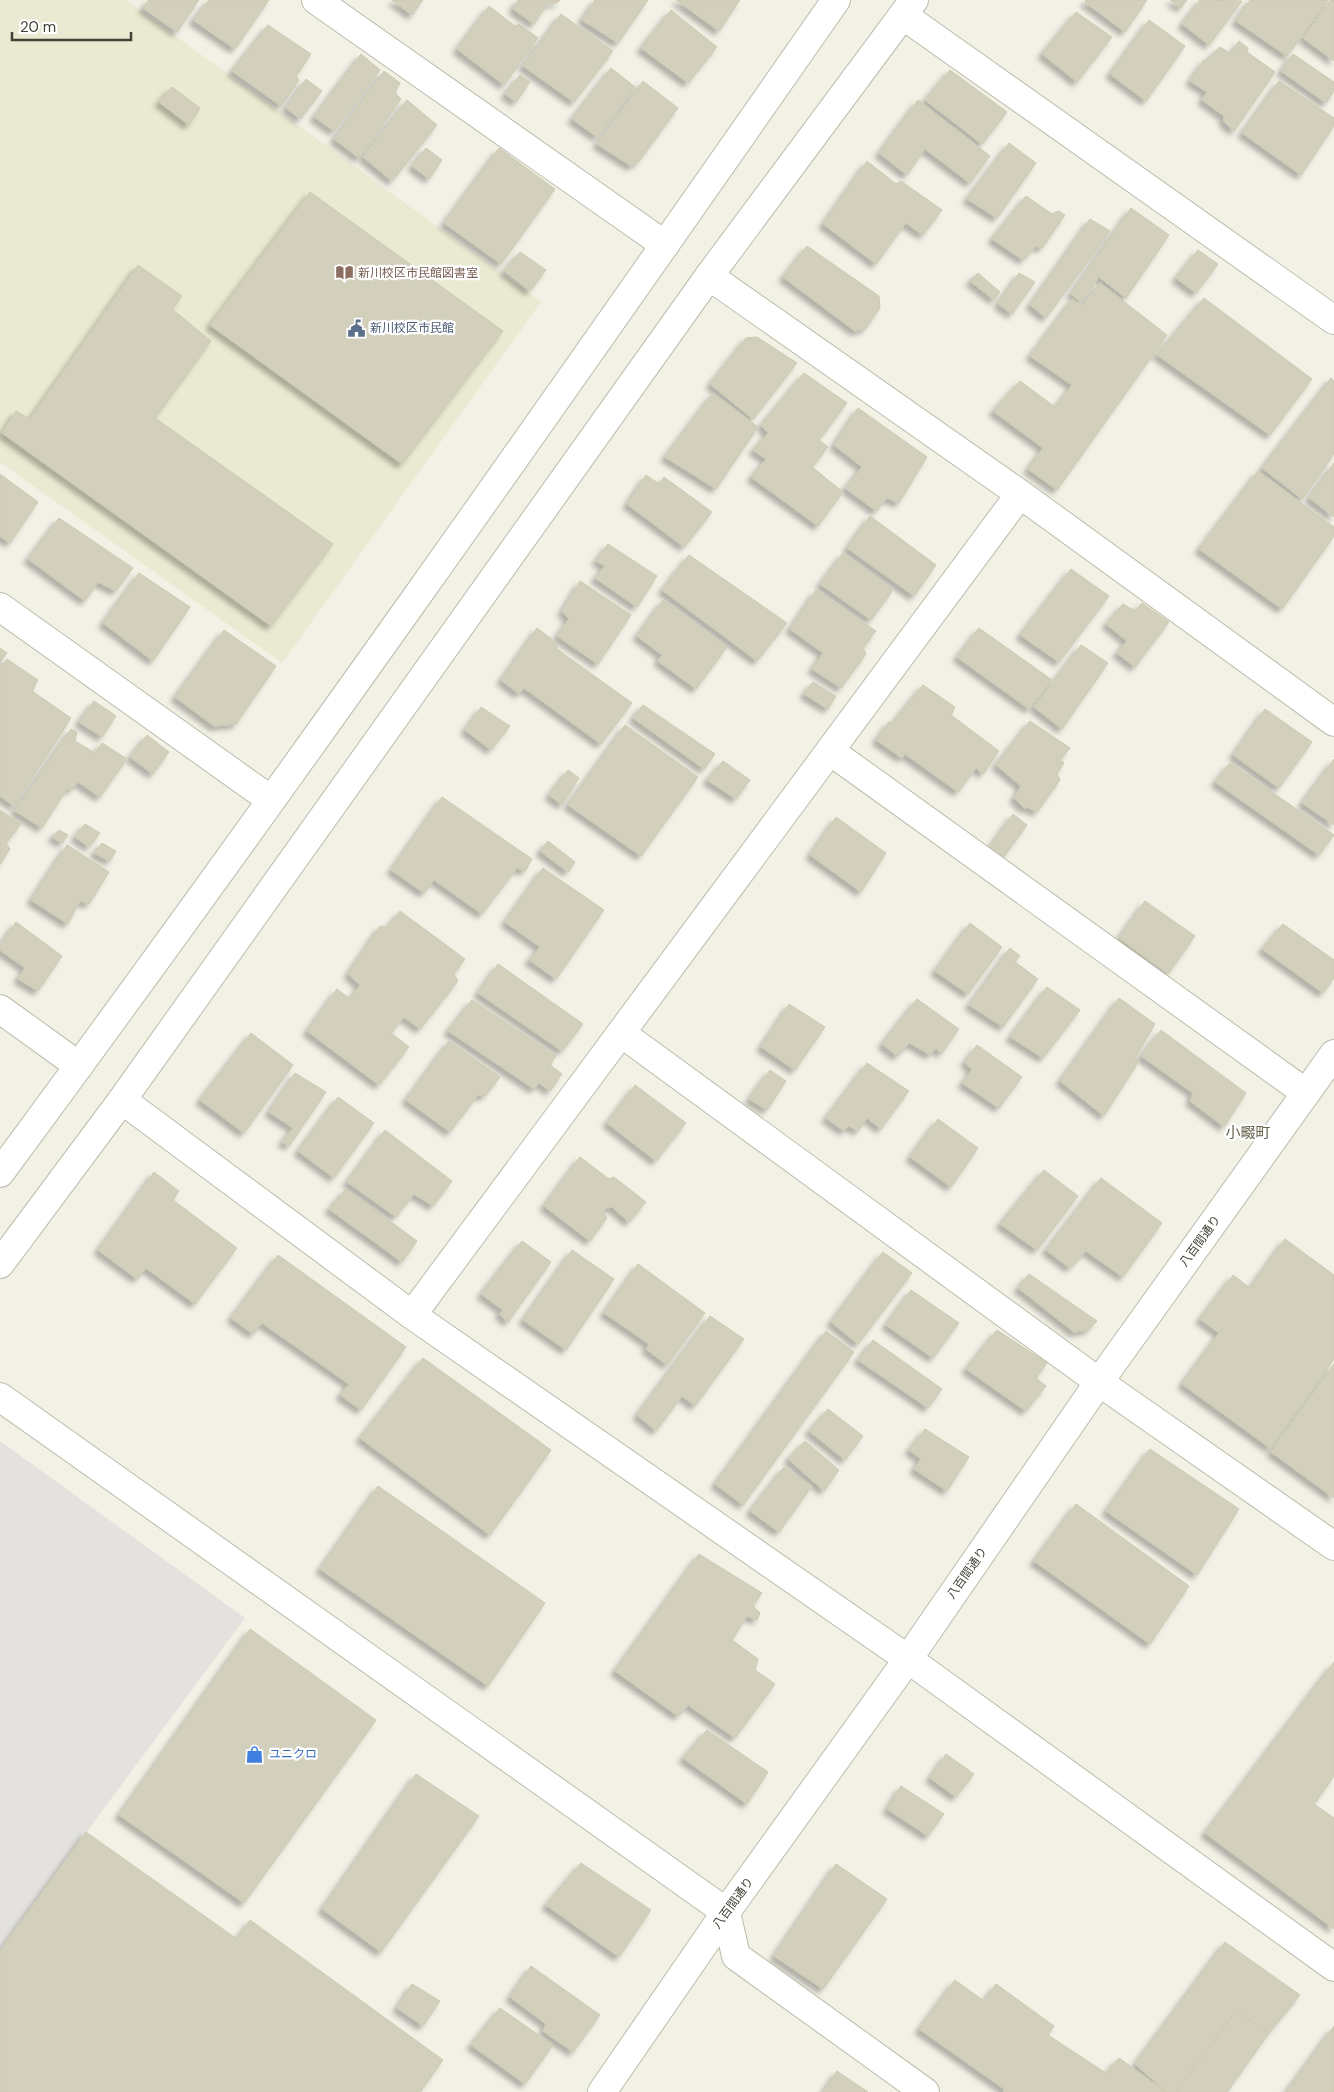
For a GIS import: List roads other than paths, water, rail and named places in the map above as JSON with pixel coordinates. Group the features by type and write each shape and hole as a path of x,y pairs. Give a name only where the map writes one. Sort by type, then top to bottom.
{"street":[{"path":"316,0 665,245"},
{"path":"0,1173 271,800 665,245 836,0"},
{"path":"0,1264 122,1100 709,276 909,8 1334,320"},
{"path":"709,276 1020,494 1334,722"},
{"path":"412,1316 1020,494"},
{"path":"0,607 271,800"},
{"path":"830,751 1306,1093"},
{"path":"0,1010 79,1066"},
{"path":"621,1033 1099,1382 1334,1546"},
{"name":"八百間通り","path":"602,2092 726,1912 908,1659 1099,1382 1334,1054"},
{"path":"122,1100 412,1316 908,1659 1334,1966"},
{"path":"0,1397 726,1912 736,1956 925,2092"}],"place":[{"name":"新川校区市民館図書室","path":"344,273"},
{"name":"新川校区市民館","path":"356,328"},
{"name":"ユニクロ","path":"255,1754"}],"district":[{"name":"小畷町","path":"1248,1133"}]}
